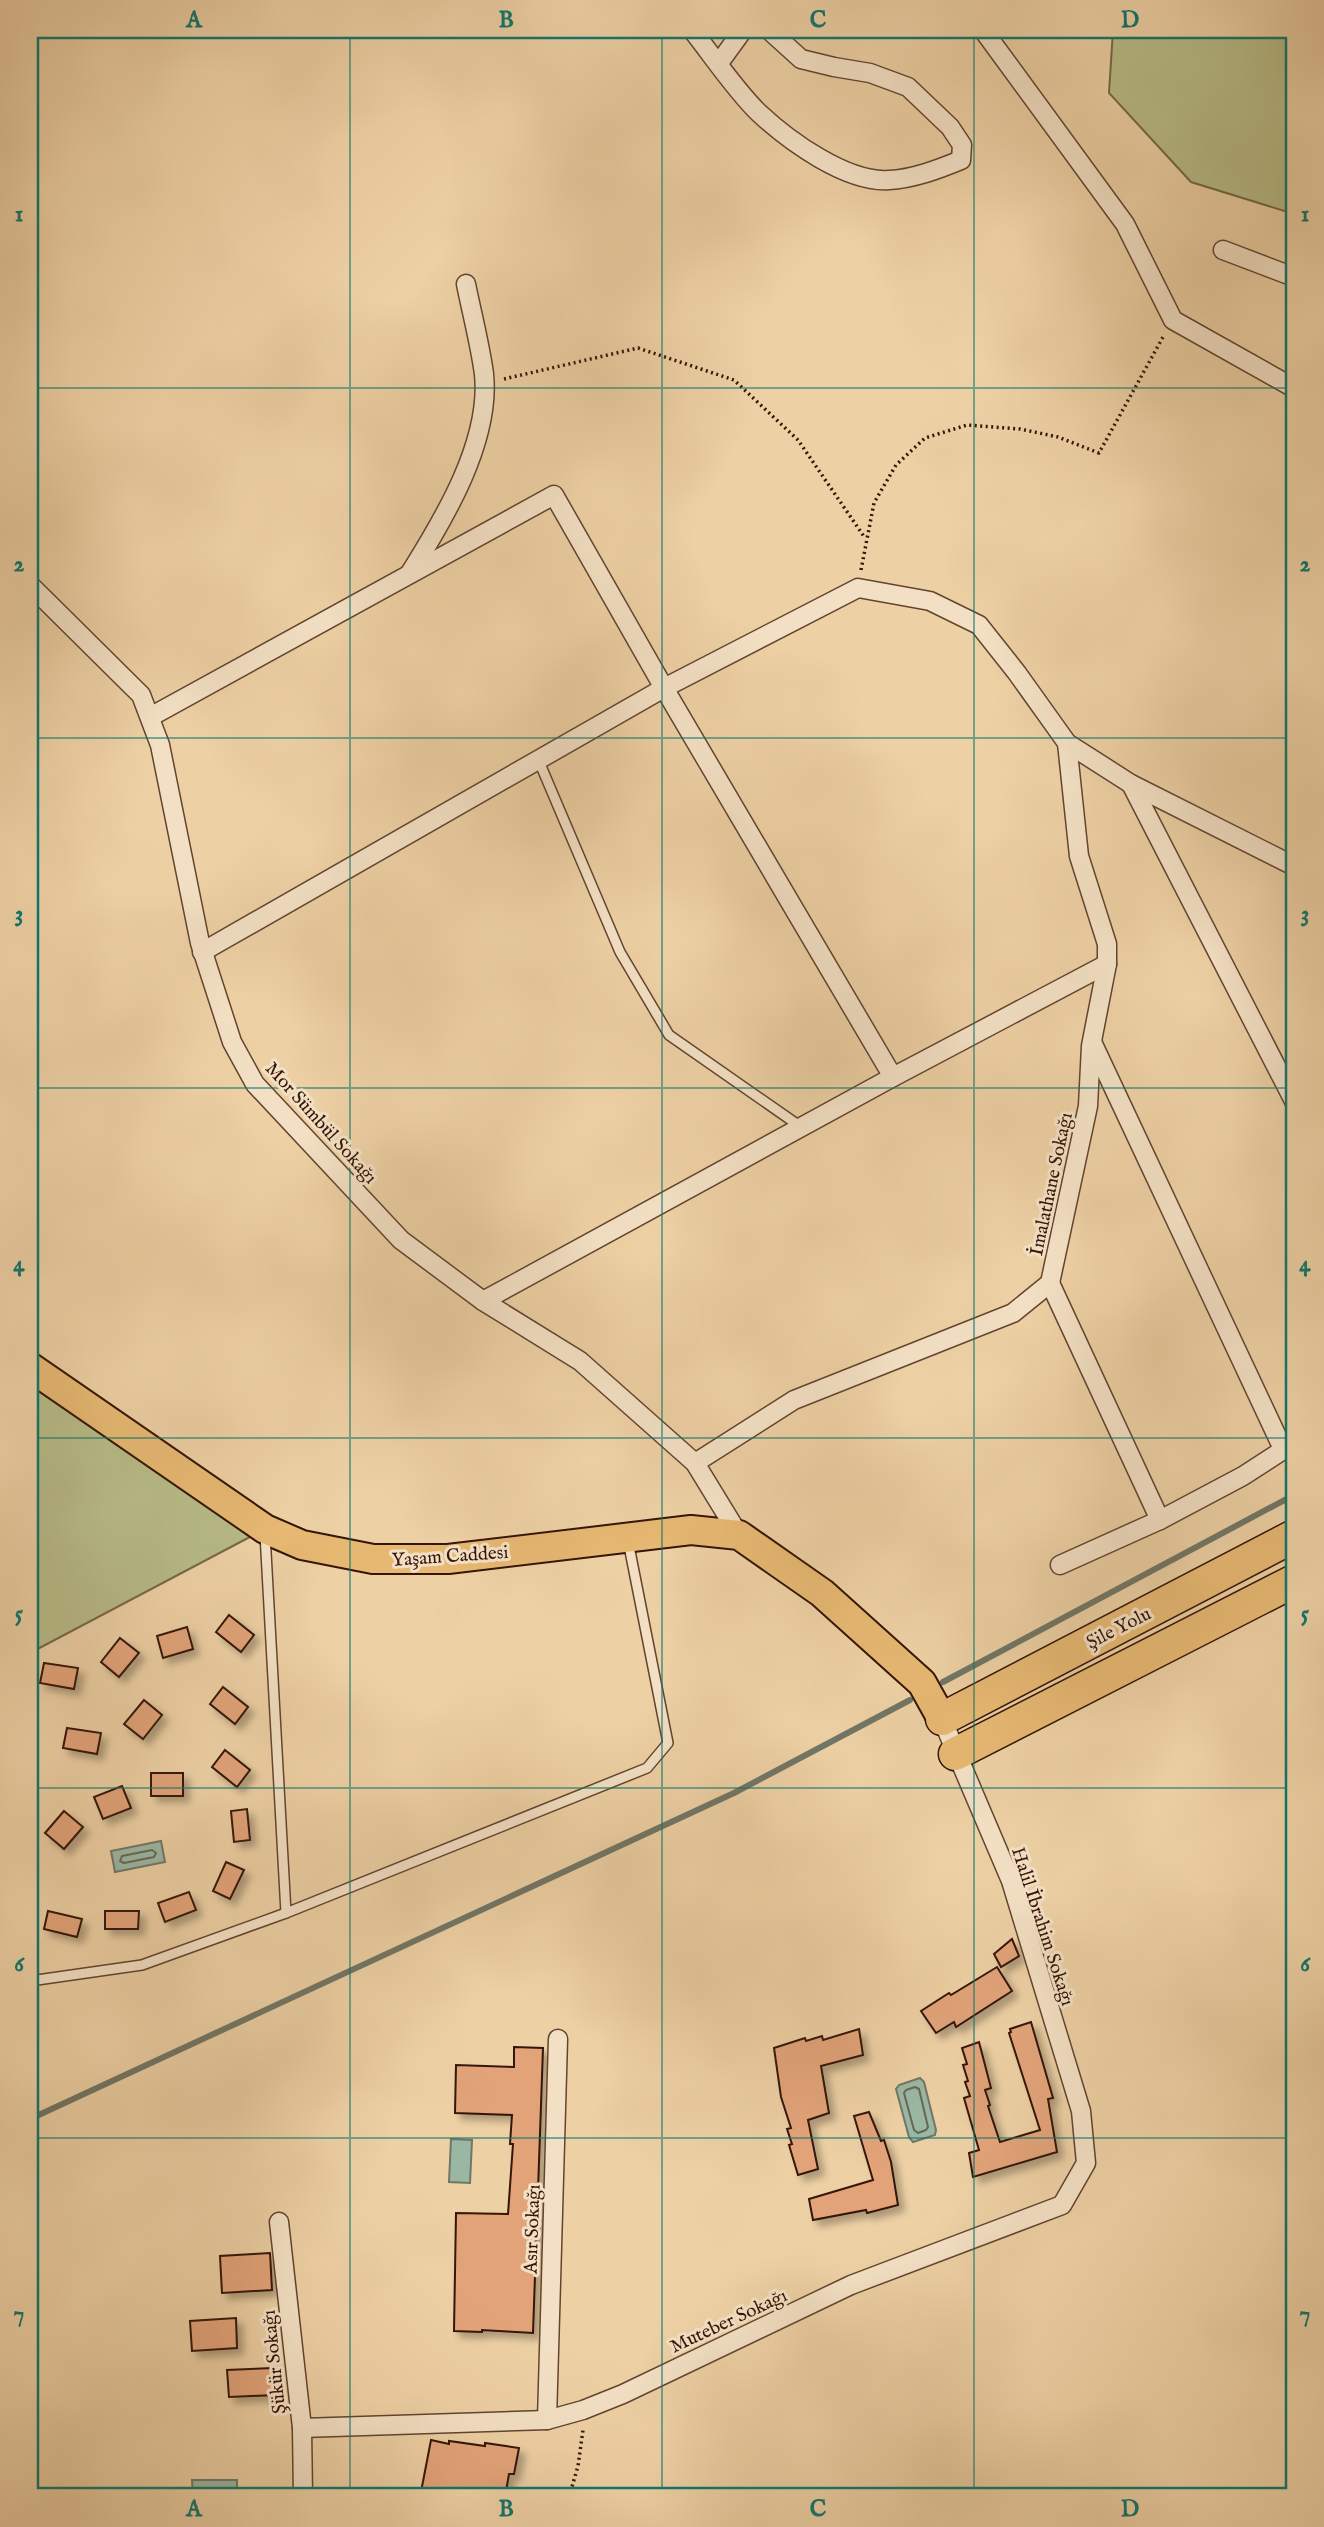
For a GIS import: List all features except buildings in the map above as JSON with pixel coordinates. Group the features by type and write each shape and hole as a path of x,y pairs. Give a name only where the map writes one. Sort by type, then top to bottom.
{"highway":[{"name":"Şile Yolu","path":"942,1719 1294,1536"},
{"name":"Şile Yolu","path":"955,1754 1294,1580"}],"main road":[{"name":"Yaşam Caddesi","path":"30,1367 265,1529 302,1545 373,1559 448,1559 691,1530 740,1535 822,1593 922,1683 942,1719"}],"street":[{"path":"691,30 759,112 808,151 848,174 888,181 937,170 961,160 962,145 950,127 908,87 870,73 801,59 769,30"},
{"path":"719,63 743,30"},
{"path":"983,30 1125,224 1173,320 1294,387"},
{"path":"1223,250 1294,277"},
{"path":"408,576 440,525 467,466 481,427 484,377 466,284"},
{"path":"150,717 554,495 893,1077"},
{"name":"Mor Sümbül Sokağı","path":"30,584 141,695 160,745 202,952 232,1042 255,1084 401,1240 483,1301 580,1361 695,1463 740,1535"},
{"path":"202,952 664,688 858,589 930,601 979,625 1067,743 1131,784 1294,866"},
{"name":"İmalathane Sokağı","path":"695,1463 794,1400 1013,1314 1050,1283 1088,1105 1092,1041 1107,964 1107,944 1079,856 1067,743"},
{"path":"1131,784 1294,1101"},
{"path":"483,1301 893,1077 1107,964"},
{"path":"1060,1565 1160,1520 1243,1476 1289,1446 1092,1041"},
{"path":"1050,1283 1160,1520"},
{"name":"Halil İbrahim Sokağı","path":"942,1719 1011,1881 1081,2111"},
{"name":"Asır Sokağı","path":"547,2420 558,2039"},
{"name":"Muteber Sokağı","path":"302,2428 547,2420 583,2410 623,2394 850,2286 1062,2205 1086,2163 1081,2111"},
{"name":"Şükür Sokağı","path":"279,2222 302,2428 303,2497"}],"lane":[{"path":"538,759 620,952 669,1035 801,1127"},
{"path":"265,1529 286,1913"},
{"path":"30,1981 142,1965 286,1913 647,1768 668,1743 627,1538"}],"path":[{"path":"858,589 865,538 874,503 896,465 925,438 967,425 1020,429 1058,437 1099,453 1173,320"},
{"path":"484,383 638,348 734,380 798,440 865,538"},
{"path":"569,2497 582,2446 583,2410"}],"green space":[{"path":"1113,30 1294,30 1294,214 1191,182 1109,93"},
{"path":"30,1366 265,1529 30,1653"}],"water":[{"path":"161,1841 165,1862 115,1872 111,1851"},
{"path":"920,2078 924,2082 936,2130 935,2135 913,2142 909,2137 896,2089 899,2085"},
{"path":"451,2139 472,2140 470,2183 449,2182"},
{"path":"192,2480 237,2480 237,2497 193,2497"}],"waterway":[{"path":"943,1682 1294,1495"},
{"path":"30,2119 734,1793 910,1700"}]}
